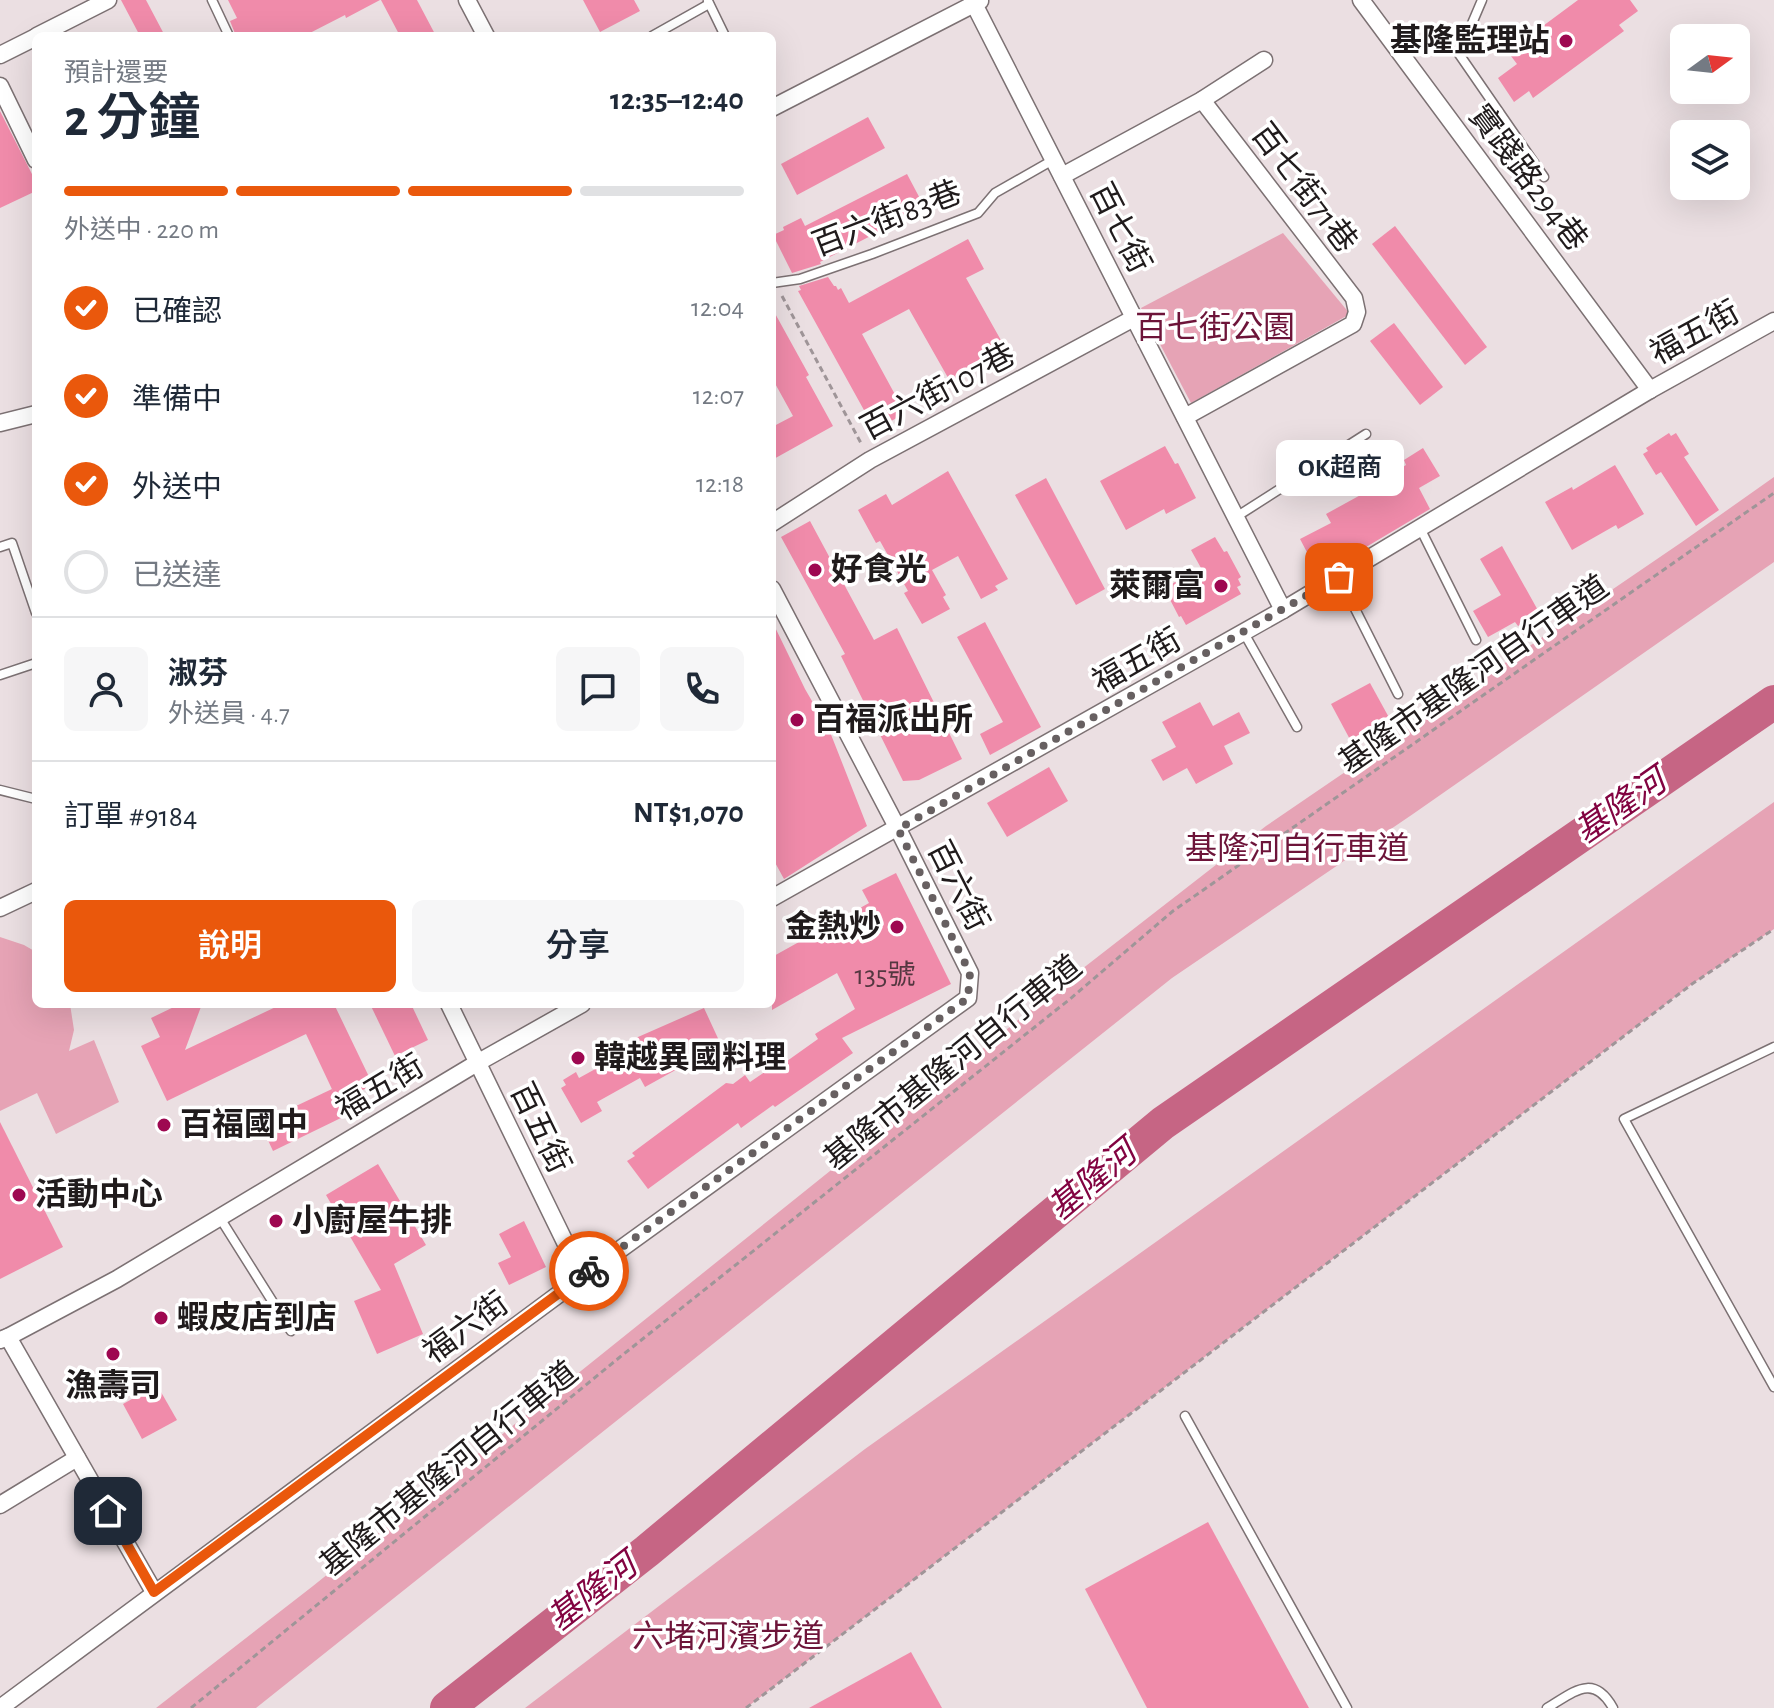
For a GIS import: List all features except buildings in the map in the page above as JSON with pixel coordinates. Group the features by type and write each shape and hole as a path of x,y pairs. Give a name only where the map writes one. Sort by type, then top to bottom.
{"street":[{"path":"45,32 108,0"},
{"path":"467,0 484,32"},
{"name":"實踐路294巷","path":"1361,0 1650,390"},
{"path":"776,106 976,1"},
{"name":"百七街","path":"976,1 1053,160 1283,610"},
{"path":"0,55 32,39"},
{"path":"1062,176 1202,100 1264,60"},
{"path":"0,86 32,152"},
{"name":"百七街71巷","path":"1185,417 1353,324 1357,312 1354,298 1202,100"},
{"name":"百六街107巷","path":"776,520 870,460 1134,318"},
{"name":"福五街","path":"776,896 1244,633 1650,390 1774,321"},
{"path":"0,423 32,415"},
{"name":"百六街","path":"776,597 970,973 968,998"},
{"path":"0,908 32,893"},
{"name":"福六街","path":"0,1708 582,1277 968,998"},
{"name":"百五街","path":"451,1008 582,1277"},
{"name":"福五街","path":"4,1338 117,1279 477,1063 575,1008"},
{"path":"4,1338 154,1592"},
{"path":"0,1505 77,1458"}],"lane":[{"path":"212,0 227,32"},
{"path":"1482,0 1459,54 1544,177"},
{"path":"659,32 708,2 723,32"},
{"name":"百六街83巷","path":"776,282 800,279 978,213 995,193 1053,160"},
{"path":"1236,517 1366,434"},
{"path":"1420,528 1476,640"},
{"path":"0,547 12,543 32,601"},
{"path":"1339,577 1398,694"},
{"path":"1244,633 1297,727"},
{"path":"0,675 32,664"},
{"path":"0,790 32,798"},
{"path":"1774,1047 1624,1119 1774,1387"},
{"path":"220,1217 291,1331"},
{"path":"1185,1416 1347,1708"},
{"path":"1547,1708 1581,1689 1596,1688 1606,1695 1613,1708"}],"path":[{"path":"776,288 870,460"},
{"name":"基隆市基隆河自行車道","path":"191,1708 607,1367 1070,999 1173,911 1774,493"},
{"path":"746,1708 1692,984 1774,929"}],"green space":[{"name":"百七街公園","path":"1283,233 1350,314 1191,403 1141,308"},
{"name":"基隆河自行車道","path":"1774,477 1774,562 1172,978 256,1708 156,1708 313,1586 1073,976 1266,826"},
{"name":"六堵河濱步道","path":"1774,802 1774,929 1692,984 746,1708 525,1708 865,1449"},
{"path":"0,937 32,950 32,1008 71,1008 74,1030 69,1051 94,1040 119,1102 56,1134 37,1093 0,1111"}],"waterway":[{"name":"基隆河","path":"447,1708 647,1551 1163,1123 1774,702"}],"way so far":[{"path":"589,1271 968,998 970,973 898,829 1339,577"}],"place":[{"name":"基隆監理站","path":"1566,41"},
{"name":"好食光","path":"815,570"},
{"name":"OK超商","path":"1339,577"},
{"name":"萊爾富","path":"1221,586"},
{"name":"百福派出所","path":"797,720"},
{"name":"金熱炒","path":"897,927"},
{"name":"韓越異國料理","path":"578,1058"},
{"name":"百福國中","path":"164,1125"},
{"name":"活動中心","path":"19,1195"},
{"name":"小廚屋牛排","path":"276,1221"},
{"name":"蝦皮店到店","path":"161,1318"},
{"name":"漁壽司","path":"113,1354"}],"route":[{"path":"108,1511 154,1592 589,1271"}]}
